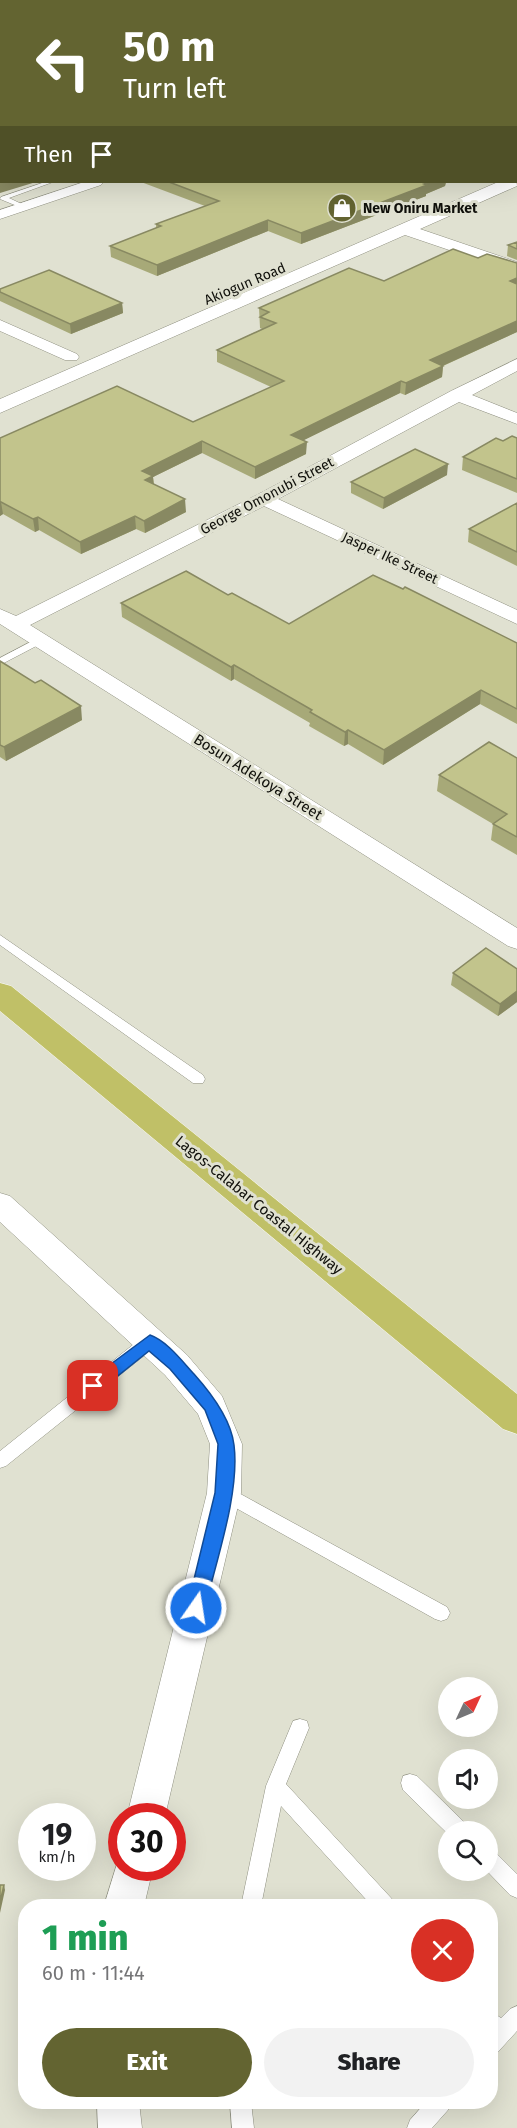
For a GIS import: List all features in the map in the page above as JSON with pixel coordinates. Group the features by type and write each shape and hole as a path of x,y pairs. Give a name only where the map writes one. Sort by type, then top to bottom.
{"highway":[{"name":"Lagos-Calabar Coastal Highway","path":"0,994 517,1417"}],"street":[{"path":"0,215 93,183"},
{"name":"Akiogun Road","path":"0,387 487,183"},
{"path":"0,407 509,183"},
{"path":"404,229 517,268"},
{"path":"0,325 71,357"},
{"name":"George Omonubi Street","path":"8,620 264,499 517,364"},
{"path":"457,395 517,419"},
{"name":"Jasper Ike Street","path":"264,499 517,618"},
{"name":"Bosun Adekoya Street","path":"8,620 517,940"},
{"path":"0,1204 176,1365 211,1406 226,1444 224,1493 149,1803"},
{"path":"126,1899 131,1881"},
{"path":"119,2109 120,2128"}],"lane":[{"path":"24,207 3,198 47,183"},
{"path":"0,662 40,640"},
{"path":"0,939 198,1079"},
{"path":"0,1461 150,1341"},
{"path":"224,1493 441,1613"},
{"path":"252,1899 275,1786 300,1728"},
{"path":"410,1783 449,1821"},
{"path":"275,1786 380,1899"},
{"path":"498,1869 517,1888"},
{"path":"498,2031 517,2016"},
{"path":"242,2109 243,2128"}],"building":[{"path":"172,183 427,183 424,184 427,185 301,233 268,220 157,265 110,246 161,226 156,224 219,201"},
{"path":"517,242 517,249 508,245"},
{"path":"453,249 478,258 487,254 517,263 517,278 510,281 517,284 517,321 430,360 443,366 406,383 401,381 291,435 307,442 255,467 202,441 142,471 153,476 145,480 185,499 144,521 135,516 80,542 38,517 33,519 0,503 0,438 117,386 193,422 284,381 217,350 276,323 260,317 269,312 259,308 349,268 384,281"},
{"path":"49,270 122,303 70,324 0,292 0,289"},
{"path":"512,436 517,438 517,479 463,457 496,438 503,441"},
{"path":"415,449 448,464 384,498 351,482"},
{"path":"517,503 517,552 469,529"},
{"path":"186,571 228,595 232,593 289,624 373,575 403,589 405,587 517,643 517,709 481,690 384,750 348,730 345,732 234,665 231,667 121,603"},
{"path":"0,661 35,683 41,680 81,706 4,747 0,745"},
{"path":"489,742 517,758 517,837 493,824 507,814 439,775"},
{"path":"486,948 517,969 517,991 500,1004 453,973"},
{"path":"0,1885 4,1885 0,1902"}],"place":[{"name":"New Oniru Market","path":"342,208"}],"route":[{"path":"93,1386 150,1341 176,1365 211,1406 226,1444 224,1493 196,1608"}]}
